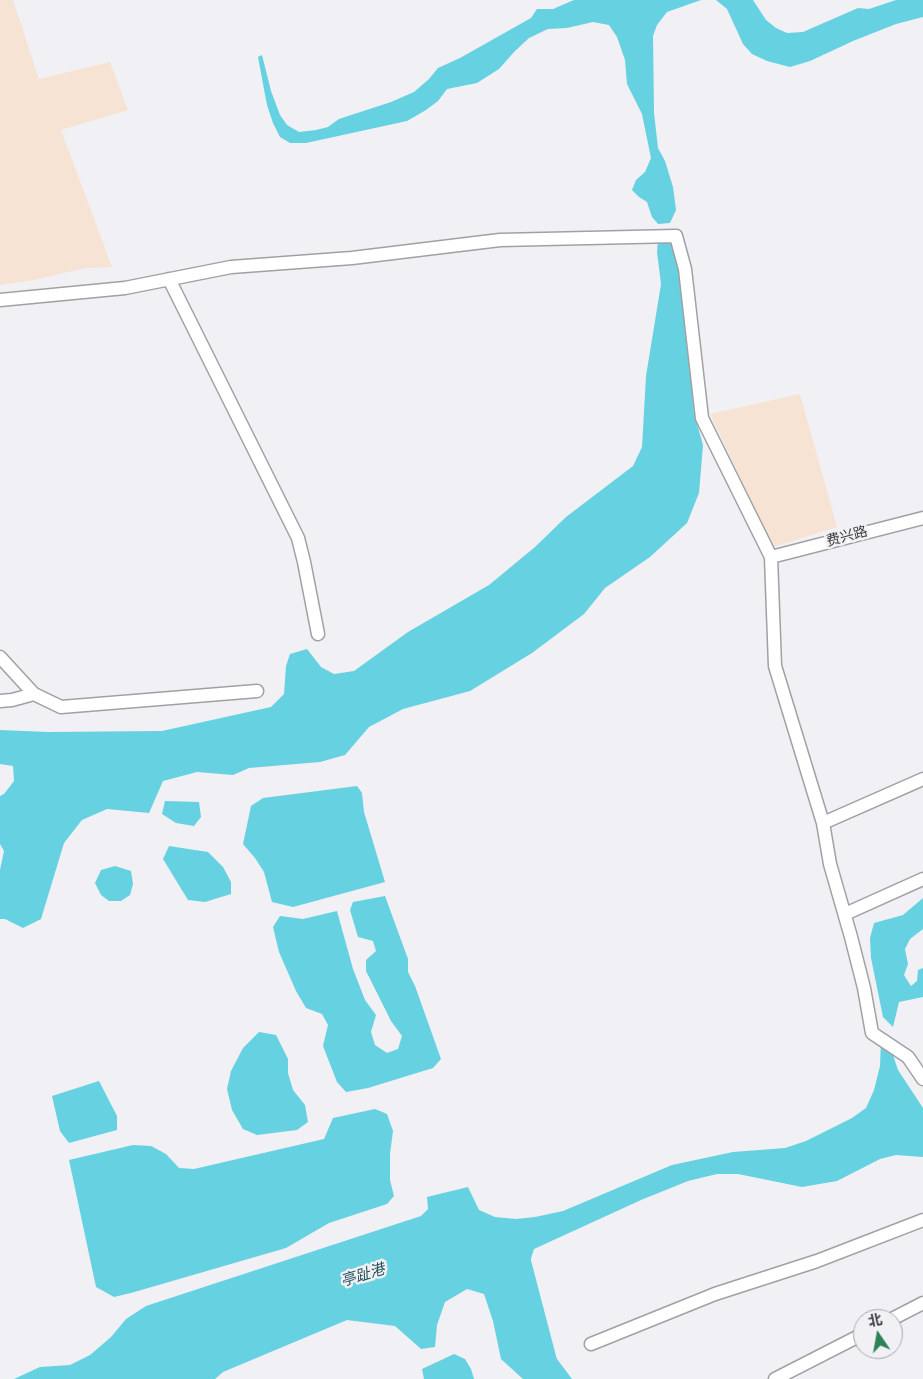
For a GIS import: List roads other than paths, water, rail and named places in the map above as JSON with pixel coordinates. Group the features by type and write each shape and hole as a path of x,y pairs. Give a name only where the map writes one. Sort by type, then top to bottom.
{"street":[{"path":"0,300 125,288 231,267 352,258 500,240 676,236 685,269 702,418 771,557 774,666 822,823 830,864 864,988 872,1033 908,1057 921,1074"},
{"path":"169,279 298,538 318,634"},
{"name":"费兴路","path":"771,557 923,518"},
{"path":"0,657 34,694 61,707 257,691"},
{"path":"0,701 34,694"},
{"path":"822,823 923,779"},
{"path":"845,914 923,879"},
{"path":"591,1344 715,1294 818,1261 923,1220"},
{"path":"903,1313 923,1303"},
{"path":"775,1379 853,1339"}],"water":[{"path":"574,0 701,0 667,12 657,25 653,36 654,113 658,148 665,161 673,187 676,210 670,223 658,224 652,217 647,202 632,190 636,180 645,172 651,158 642,114 627,84 625,60 617,37 609,25 593,22 567,28 548,29 529,38 499,69 477,83 447,89 438,101 407,121 306,143 290,143 280,137 273,123 267,105 258,57 262,55 271,91 280,115 287,125 299,132 316,130 328,127 339,119 391,102 414,92 438,68 460,58 531,18 537,9 553,9"},
{"path":"716,0 753,0 766,20 776,28 787,33 803,32 858,8 869,9 896,0 923,0 923,17 896,24 810,61 790,67 767,61 752,54 743,44 727,9"},
{"path":"658,241 672,241 682,286 694,413 703,445 699,493 687,523 650,557 605,588 584,614 532,653 470,691 403,709 369,727 345,755 320,762 249,768 233,775 197,772 163,781 149,813 107,809 82,820 64,843 41,919 23,928 5,919 0,919 0,870 4,851 0,844 0,796 4,794 14,781 13,766 0,764 0,730 48,732 162,731 271,707 284,694 286,666 290,654 307,649 321,667 334,674 354,671 408,632 489,585 535,547 566,517 633,466 642,447 646,376 661,284 657,252"},
{"path":"357,786 362,793 364,812 385,882 293,907 272,902 264,872 243,844 251,806 263,798"},
{"path":"165,801 199,802 201,817 194,826 176,823 162,814"},
{"path":"169,846 208,852 223,867 231,882 231,894 205,902 188,900 163,859"},
{"path":"115,866 131,871 133,884 130,895 121,901 109,901 101,895 95,883 101,870"},
{"path":"385,896 408,959 408,972 415,986 441,1059 433,1068 368,1088 346,1092 337,1082 323,1046 328,1025 322,1014 306,1008 296,991 279,952 273,927 280,916 303,919 337,911 353,969 365,1000 376,1015 371,1032 375,1045 387,1053 398,1049 402,1036 391,1021 366,971 366,960 376,951 373,941 358,937 350,910 353,902"},
{"path":"923,898 923,929 910,939 905,949 908,964 904,975 911,986 917,981 918,970 923,968 923,997 899,1002 893,1027 883,1017 871,958 870,938 874,923 903,915"},
{"path":"259,1032 276,1035 288,1059 288,1073 293,1090 305,1105 308,1122 297,1130 257,1135 243,1129 232,1110 227,1089 231,1071 243,1048"},
{"path":"881,1041 891,1049 898,1070 923,1108 923,1157 896,1155 880,1159 837,1181 802,1187 738,1174 717,1174 688,1181 641,1200 534,1249 525,1277 525,1294 528,1308 557,1359 572,1379 523,1379 501,1359 493,1321 484,1294 467,1289 445,1302 437,1325 435,1347 421,1349 395,1326 347,1320 223,1372 215,1379 14,1379 40,1367 70,1365 90,1355 111,1337 126,1319 146,1306 421,1216 428,1209 427,1197 468,1187 479,1210 495,1217 516,1219 535,1217 563,1211 672,1165 733,1152 785,1148 806,1141 852,1118 866,1108 874,1090 880,1066"},
{"path":"99,1081 117,1116 117,1130 69,1143 60,1131 52,1096"},
{"path":"375,1109 387,1114 393,1131 390,1154 390,1180 394,1196 387,1204 329,1223 286,1248 131,1293 114,1297 96,1287 69,1160 133,1145 151,1146 166,1154 179,1168 194,1169 324,1139 333,1118"},
{"path":"454,1354 465,1359 474,1379 424,1379 422,1369"}],"waterway":[{"name":"亭趾港","path":"519,1254 547,1361 555,1379"}]}
